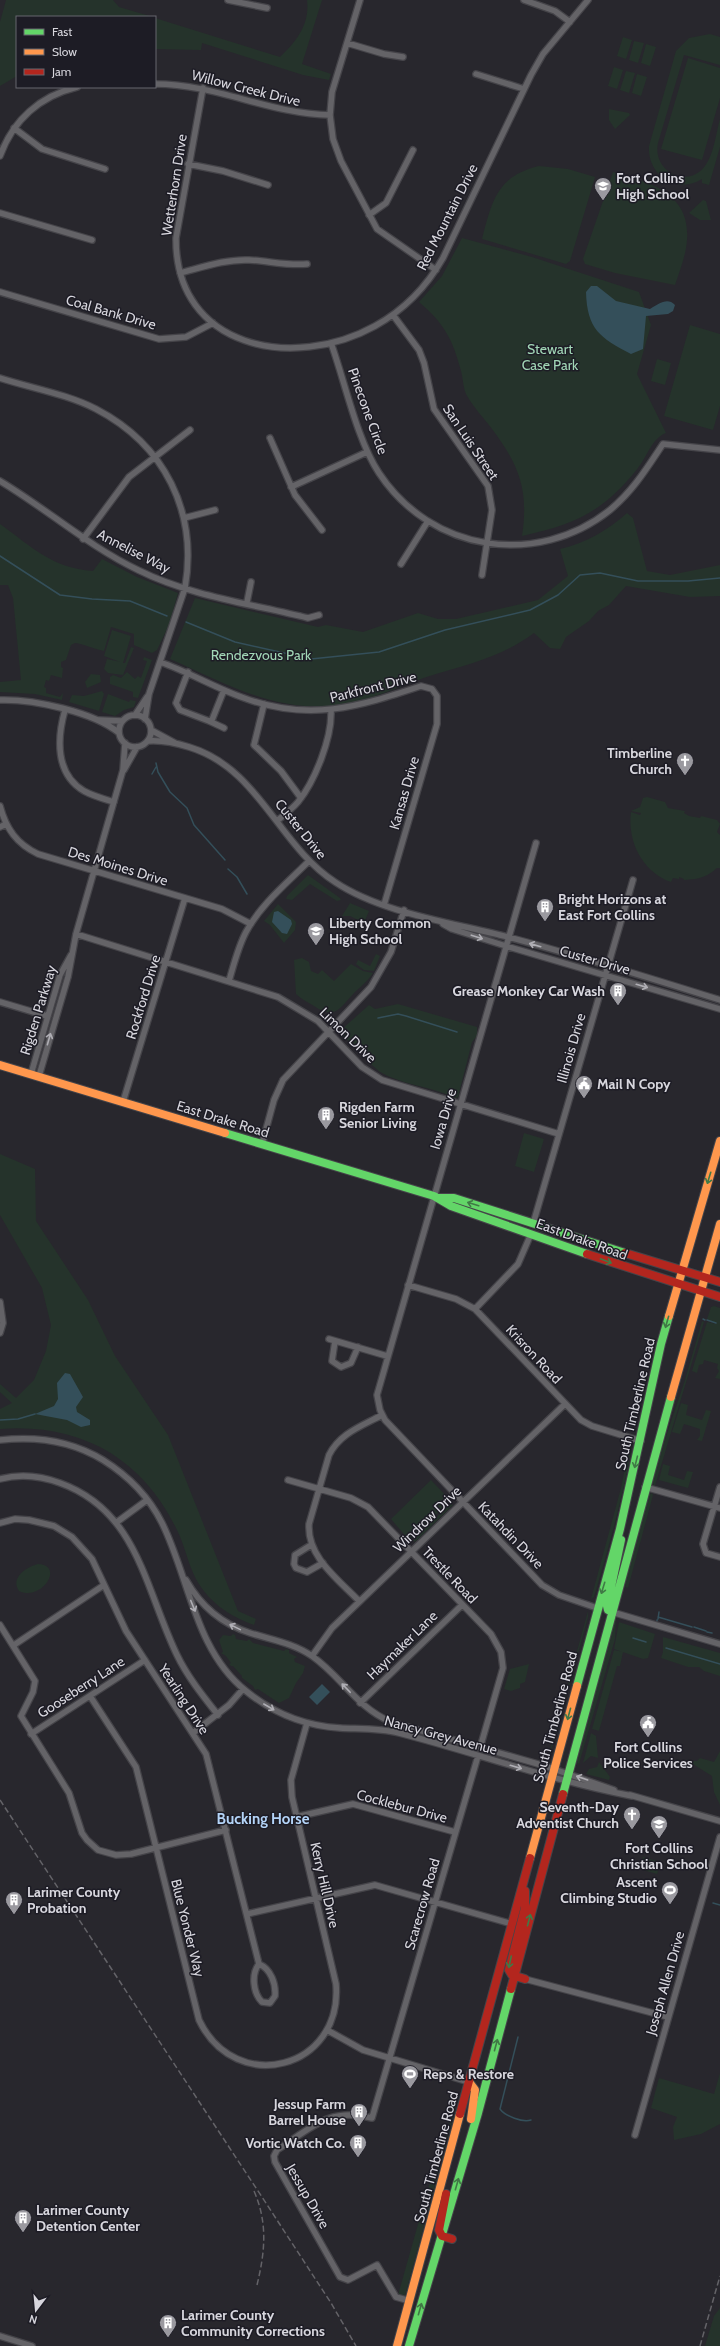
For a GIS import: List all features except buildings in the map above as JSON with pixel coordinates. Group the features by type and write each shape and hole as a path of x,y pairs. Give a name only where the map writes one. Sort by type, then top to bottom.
{"main road":[{"name":"East Drake Road","path":"0,1065 436,1197 454,1198 720,1282"},
{"name":"South Timberline Road","path":"397,2346 524,1884 597,1608 620,1529 641,1441 661,1344 720,1141"},
{"name":"East Drake Road","path":"436,1197 451,1206 472,1214 720,1297"},
{"path":"472,1214 528,1227 533,1224"},
{"name":"South Timberline Road","path":"409,2346 464,2160 515,1976 645,1487 720,1224"},
{"path":"612,1612 608,1610 607,1606 622,1545 620,1529"},
{"path":"593,1682 594,1656 604,1616 603,1612 597,1608"},
{"path":"524,1884 526,1894 525,1908 509,1965 510,1973 525,1979"},
{"path":"464,2160 475,2090 469,2082"},
{"path":"452,2239 442,2236 439,2227 453,2166 454,2141"}],"street":[{"path":"228,0 266,8"},
{"path":"360,0 332,92 330,115 333,139 341,161 369,216 384,235 436,270"},
{"path":"524,0 555,11 570,22"},
{"name":"Red Mountain Drive","path":"213,323 232,336 263,346 290,349 331,343 374,326 393,315 412,298 436,270 524,89 543,54 588,0"},
{"path":"346,43 384,54 403,57"},
{"path":"476,74 524,89"},
{"name":"Willow Creek Drive","path":"156,84 179,84 203,88 291,112 330,115"},
{"path":"0,156 14,128 21,118 38,104 59,93 74,88"},
{"name":"Wetterhorn Drive","path":"203,88 188,164 176,238 180,273 191,298 213,323"},
{"path":"14,128 42,149 105,169"},
{"path":"369,216 386,202 413,150"},
{"path":"188,164 223,171 268,185"},
{"path":"0,213 92,240"},
{"path":"180,273 230,261 248,260 295,265 307,264"},
{"name":"Coal Bank Drive","path":"0,292 159,339 186,337 213,323"},
{"name":"San Luis Street","path":"393,315 419,350 424,363 434,409 488,486 492,510 482,575"},
{"name":"Pinecone Circle","path":"331,343 367,452 379,474 392,491 428,521 454,535 487,544 522,546 539,543 562,536 586,525 609,510 632,490 664,444 720,450"},
{"path":"0,379 95,409 129,431 155,457 175,488 184,518 188,551 185,588 149,694 145,719 151,730 148,741 137,747 124,743 119,733 98,720"},
{"path":"84,539 122,484 190,430"},
{"path":"270,438 291,487 322,530"},
{"path":"291,487 367,452"},
{"name":"Annelise Way","path":"0,480 84,539 139,571 185,588 308,618 319,615"},
{"path":"184,518 215,510"},
{"path":"401,564 428,521"},
{"path":"247,602 251,582"},
{"name":"Parkfront Drive","path":"160,662 188,672 224,690 264,704 296,710 331,711 421,686 432,689"},
{"path":"188,672 176,703 177,707 180,710 224,728"},
{"name":"Kansas Drive","path":"384,905 437,724 437,696 432,689"},
{"path":"209,721 212,720 224,690"},
{"path":"0,700 28,701 98,720 122,721 135,715 149,694"},
{"path":"264,704 254,745 281,771 301,798"},
{"path":"65,710 58,744 61,758 68,775 85,791 114,802"},
{"path":"277,821 301,798 328,742 331,711"},
{"path":"135,715 145,719"},
{"path":"119,733 122,721"},
{"name":"Custer Drive","path":"151,730 175,743 201,752 232,770 256,793 309,861 344,888 384,905 442,922 453,923 509,938 720,1000"},
{"name":"Custer Drive","path":"148,741 175,743"},
{"name":"Rigden Parkway","path":"35,1075 68,977 76,934 123,770 124,743"},
{"name":"Rigden Parkway","path":"123,770 137,747"},
{"name":"Des Moines Drive","path":"0,806 6,824 15,838 29,850 229,911 250,924"},
{"path":"0,827 6,824"},
{"name":"Iowa Drive","path":"378,1402 378,1388 387,1356 436,1197 460,1104 536,843"},
{"path":"229,981 238,950 250,924 264,905 309,861"},
{"name":"Illinois Drive","path":"533,1224 633,880"},
{"name":"Rockford Drive","path":"123,1102 185,898"},
{"path":"262,1144 274,1100 283,1080 331,1032 378,978 391,952 404,910"},
{"name":"Custer Drive","path":"442,922 452,929 720,1010"},
{"name":"Limon Drive","path":"76,934 264,991 293,1004 331,1032 362,1067 382,1080 559,1134"},
{"name":"Rigden Parkway","path":"35,1075 48,1016 60,975 71,955"},
{"path":"0,1002 48,1016"},
{"path":"475,1309 518,1264 531,1234"},
{"name":"Krisron Road","path":"408,1285 456,1299 475,1309 581,1420 592,1426 641,1441"},
{"path":"0,1302 3,1323 0,1333"},
{"path":"329,1339 387,1356"},
{"path":"335,1341 332,1360 341,1367 351,1364 358,1348"},
{"name":"Katahdin Drive","path":"378,1402 382,1415 462,1502 549,1591 597,1608"},
{"name":"Windrow Drive","path":"312,1656 332,1628 359,1600 565,1404"},
{"path":"359,1600 323,1563 311,1545 309,1524 334,1446 348,1433 382,1415"},
{"name":"Nancy Grey Avenue","path":"0,1440 35,1438 85,1451 113,1466 137,1487 161,1522 205,1636 223,1666 244,1689 269,1708 307,1723 330,1727 391,1731 478,1756 553,1774 720,1821"},
{"path":"0,1479 26,1476 50,1479 73,1488 96,1501 116,1522 135,1552 177,1655 218,1715"},
{"name":"Trestle Road","path":"288,1480 360,1502 491,1634 501,1652 503,1660 501,1677 480,1748"},
{"path":"645,1487 717,1507"},
{"path":"720,1488 717,1507 705,1535 703,1544 705,1551 708,1554 720,1557"},
{"path":"116,1522 147,1500"},
{"name":"Yearling Drive","path":"0,1523 15,1520 34,1520 54,1526 72,1537 92,1559 126,1631 193,1733 208,1759 259,1964 270,1972 273,1982 275,1996 270,2004 262,2002 256,1989 254,1973 259,1964"},
{"path":"311,1545 296,1555 294,1560 296,1568 307,1572 323,1563"},
{"name":"Nancy Grey Avenue","path":"180,1569 199,1600 223,1620 240,1630 294,1646 312,1656 360,1703 373,1713 391,1722 480,1748 553,1774"},
{"path":"14,1645 104,1585"},
{"name":"Haymaker Lane","path":"360,1703 462,1605"},
{"path":"612,1612 720,1644"},
{"path":"0,1625 14,1645 35,1681 33,1692 21,1716 69,1793 82,1833 92,1846 104,1852 116,1855 156,1848 226,1830"},
{"name":"Gooseberry Lane","path":"31,1734 145,1660"},
{"path":"193,1733 218,1715 244,1689"},
{"name":"Blue Yonder Way","path":"90,1696 136,1767 195,2010 202,2028 214,2044 229,2056 249,2064 278,2065 305,2054 320,2041 327,2030"},
{"name":"Kerry Hill Drive","path":"307,1723 291,1780 292,1797 336,1984 337,2003 327,2030"},
{"name":"Scarecrow Road","path":"389,2058 478,1756"},
{"name":"Cocklebur Drive","path":"296,1817 353,1804 455,1832"},
{"name":"Joseph Allen Drive","path":"635,2135 720,1837"},
{"path":"246,1914 374,1885 512,1924"},
{"path":"525,1979 668,2017"},
{"path":"327,2030 364,2050 469,2082"},
{"name":"Jessup Drive","path":"389,2058 372,2118 355,2114 331,2116 277,2150 274,2156 275,2162 340,2277 348,2280 376,2265 396,2297 410,2301"},
{"path":"0,2336 32,2346"}],"green space":[{"path":"6,0 113,0 119,7 150,16 16,16 16,77 0,86 0,22"},
{"path":"307,0 322,0 302,64 331,74 329,80 303,75 202,43 201,50 156,49 156,18 280,57 292,45 301,32 307,9"},
{"path":"710,34 720,37 720,65 684,55 658,143 660,162 665,169 672,174 681,177 698,173 705,166 711,156 720,119 720,147 709,185 702,183 702,179 683,185 665,179 658,173 653,166 649,146 676,51 689,38"},
{"path":"623,37 632,40 626,59 617,56"},
{"path":"634,41 644,43 638,63 629,60"},
{"path":"646,44 656,47 650,66 641,63"},
{"path":"688,58 720,68 720,98 702,160 661,149"},
{"path":"614,67 623,70 617,89 608,86"},
{"path":"626,71 635,73 629,93 620,90"},
{"path":"637,74 647,77 641,96 632,93"},
{"path":"609,109 629,113 630,115 615,129 609,120"},
{"path":"539,166 568,169 595,177 570,261 566,264 482,239 493,202 505,183 525,170"},
{"path":"613,172 640,180 665,192 675,200 682,211 686,224 687,240 684,257 675,285 615,273 585,264 583,259"},
{"path":"703,200 706,201 711,220 700,220 689,213"},
{"name":"Stewart Case Park","path":"462,238 532,257 639,292 651,325 637,374 666,433 661,435 653,443 638,468 613,496 600,506 573,521 522,536 524,520 523,491 515,467 501,442 466,394 462,374 451,341 435,317 419,302 442,276"},
{"path":"690,325 720,334 720,406 713,430 664,416"},
{"path":"657,359 671,363 665,385 651,381"},
{"name":"Rendezvous Park","path":"627,513 633,518 647,571 670,575 720,565 720,596 690,597 626,586 609,605 598,611 589,621 566,637 560,649 550,648 534,633 523,641 487,658 423,678 372,697 332,706 288,704 268,699 228,685 170,659 195,598 318,627 326,625 363,632 418,613 438,619 456,619 538,600 568,576 560,549 579,543 596,535"},
{"path":"0,524 43,555 66,566 93,571 102,559 137,577 178,593 169,625 157,650 152,653 134,645 134,634 111,627 104,651 75,643 71,645 66,660 61,662 61,667 63,668 62,678 51,675 49,681 46,680 44,687 46,688 46,693 60,697 63,693 62,700 35,694 0,692 0,682 21,680 13,598 8,585 0,585"},
{"path":"112,630 131,636 123,663 104,656"},
{"path":"131,647 134,648 123,675 108,673 104,669 107,659 125,663"},
{"path":"144,657 152,660 138,698 133,697 133,692 110,684 110,677 113,675 121,678 127,672 135,679 138,676 141,678 147,661 143,660"},
{"path":"91,674 100,675 101,682 87,688 85,682"},
{"path":"102,691 104,694 99,711 69,702 72,695 84,696"},
{"path":"108,694 129,702 130,700 136,701 134,707 124,710 115,716 102,712"},
{"path":"647,797 665,802 668,808 685,811 684,813 689,816 700,818 701,816 717,820 720,824 717,832 720,835 720,868 717,868 710,874 699,878 684,880 679,877 679,879 673,878 671,882 652,871 639,854 635,845 630,823 631,812 640,815 641,813 631,811 640,807 643,798"},
{"path":"308,875 341,900 337,901 310,884 292,900 286,899 287,896"},
{"path":"350,903 369,911 364,923 350,916 342,916"},
{"path":"278,904 296,922 295,930 284,943 270,925 264,921"},
{"path":"376,954 380,956 374,971 364,970 356,964 358,960 370,966"},
{"path":"302,958 309,962 311,971 318,974 322,970 334,981 351,964 363,971 373,973 340,1008 336,1011 327,1012 314,1006 296,994 294,960"},
{"path":"398,1004 477,1027 477,1036 472,1042 458,1097 454,1098 444,1093 396,1079 382,1073 371,1064 348,1040 343,1038 341,1030 369,1005 375,1009"},
{"path":"524,1133 544,1139 534,1172 515,1166"},
{"path":"0,1154 35,1169 36,1221 88,1300 115,1356 168,1435 238,1611 256,1619 254,1625 236,1617 220,1607 200,1586 190,1565 178,1532 161,1501 144,1480 125,1463 104,1449 80,1439 55,1432 28,1429 0,1429 0,1409 12,1403 0,1392 0,1384 16,1398 34,1380 46,1351 51,1325 42,1288 0,1215"},
{"path":"714,1306 720,1308 720,1379 715,1378 719,1371 717,1368 718,1364 704,1360 703,1364 699,1365 697,1373 692,1371 707,1322 716,1324 707,1319 711,1307"},
{"path":"702,1321 704,1322 655,1486 651,1481 685,1380"},
{"path":"681,1403 688,1405 686,1415 702,1420 706,1410 711,1411 702,1441 697,1440 700,1436 700,1429 684,1424 680,1434 672,1432"},
{"path":"630,1443 628,1469 623,1491 594,1597 591,1599 621,1488"},
{"path":"663,1464 670,1466 668,1475 684,1480 687,1471 693,1472 688,1488 659,1480"},
{"path":"431,1480 449,1499 449,1502 412,1538 408,1539 391,1519"},
{"path":"652,1493 653,1495 628,1588 625,1587 626,1583 624,1582 647,1496"},
{"path":"451,1503 453,1505 415,1542 413,1540"},
{"path":"38,1564 46,1566 50,1570 50,1576 47,1582 42,1588 35,1592 28,1593 19,1591 16,1582 18,1578 24,1570"},
{"path":"588,1611 588,1617 550,1755 549,1754"},
{"path":"616,1620 615,1639 579,1764 576,1762 613,1622"},
{"path":"619,1622 655,1634 648,1658 643,1659 614,1649"},
{"path":"233,1634 235,1635 236,1639 247,1641 249,1639 253,1643 284,1651 286,1649 289,1650 289,1653 297,1657 294,1659 295,1662 305,1666 303,1673 296,1683 289,1698 279,1703 258,1689 255,1690 253,1686 242,1678 233,1666 229,1664 231,1663 226,1656 221,1653 223,1652 219,1640 223,1635 231,1636"},
{"path":"663,1637 720,1653 720,1676 704,1671 699,1667 688,1667 661,1658 663,1652"},
{"path":"614,1650 623,1652 620,1666 617,1666 599,1731 592,1729"},
{"path":"529,1664 525,1682 520,1684 520,1688 511,1691 504,1689 510,1669"},
{"path":"591,1733 596,1736 598,1758 591,1756 583,1763"},
{"path":"720,1751 720,1805 714,1792 712,1776 688,1761 697,1761 700,1758 714,1762"},
{"path":"599,1762 610,1777 609,1780 586,1774 589,1769 597,1767"},
{"path":"643,1857 661,1862 657,1874 640,1869"},
{"path":"720,2073 720,2124 701,2134 674,2140 673,2127 677,2117 651,2108 659,2078 714,2094"},
{"path":"454,2107 456,2108 405,2296 398,2295 430,2182 437,2167"},
{"path":"720,2308 720,2346 705,2346 714,2316"}],"water":[{"path":"591,286 597,286 616,301 650,309 666,301 675,305 673,311 668,314 646,316 643,349 631,354 611,343 597,331 589,315 587,305 586,292"},
{"path":"278,911 291,920 292,924 287,934 282,933 272,922 274,912"},
{"path":"65,1373 70,1374 83,1397 76,1407 77,1412 90,1420 90,1425 81,1427 67,1420 35,1414 54,1406 58,1399 57,1383"},
{"path":"322,1684 330,1692 317,1705 309,1697"}],"waterway":[{"path":"0,556 60,595 92,599 130,601 167,616"},
{"path":"186,622 235,642 311,659 379,652 445,630 530,610 558,595 580,575 600,573 638,581 688,581 720,578"},
{"path":"156,763 158,772 170,792 187,808 194,825 225,860"},
{"path":"152,774 156,767"},
{"path":"228,869 237,877 247,894"},
{"path":"378,1018 398,1014 457,1032"},
{"path":"707,1320 716,1323"},
{"path":"0,1420 18,1419 35,1414"},
{"path":"658,1619 659,1612"},
{"path":"658,1617 692,1627"},
{"path":"694,1627 706,1631"},
{"path":"707,1632 712,1633"},
{"path":"633,1638 646,1642"},
{"path":"666,1648 720,1664"},
{"path":"713,1903 720,1905"},
{"path":"518,2037 500,2109 502,2112 514,2118 523,2121 531,2120"}],"railway":[{"path":"0,1800 262,2197 331,2303 356,2346"},
{"path":"254,2191 262,2215 264,2238 262,2261 257,2285"},
{"path":"700,2346 720,2276"}],"traffic: fast":[{"path":"225,1133 434,1196 451,1206 587,1254"},
{"path":"438,1198 454,1198 625,1253"},
{"path":"577,1686 620,1529 661,1344 669,1316"},
{"path":"563,1794 671,1397"},
{"path":"612,1612 608,1610 607,1606 621,1540"},
{"path":"409,2346 478,2113 511,1989"}],"traffic: slow":[{"path":"0,1065 225,1133"},
{"path":"669,1316 720,1141"},
{"path":"671,1397 720,1224"},
{"path":"530,1858 577,1686"},
{"path":"469,2082 475,2090 471,2119"},
{"path":"397,2346 460,2114"}],"traffic: jam":[{"path":"625,1253 720,1282"},
{"path":"587,1254 720,1297"},
{"path":"511,1989 563,1794"},
{"path":"460,2114 530,1858"},
{"path":"525,1891 525,1908 509,1970 512,1975 525,1979"},
{"path":"446,2194 439,2230 442,2236 452,2239"}],"place":[{"name":"Fort Collins High School","path":"603,201"},
{"name":"Timberline Church","path":"685,776"},
{"name":"Bright Horizons at East Fort Collins","path":"545,922"},
{"name":"Liberty Common High School","path":"316,946"},
{"name":"Grease Monkey Car Wash","path":"618,1006"},
{"name":"Mail N Copy","path":"584,1099"},
{"name":"Rigden Farm Senior Living","path":"326,1130"},
{"name":"Fort Collins Police Services","path":"648,1738"},
{"name":"Seventh-Day Adventist Church","path":"632,1830"},
{"name":"Fort Collins Christian School","path":"659,1839"},
{"name":"Ascent Climbing Studio","path":"670,1905"},
{"name":"Larimer County Probation","path":"14,1915"},
{"name":"Reps & Restore","path":"410,2089"},
{"name":"Jessup Farm Barrel House","path":"359,2127"},
{"name":"Vortic Watch Co.","path":"358,2158"},
{"name":"Larimer County Detention Center","path":"23,2233"},
{"name":"Larimer County Community Corrections","path":"168,2338"}],"district":[{"name":"Bucking Horse","path":"263,1819"}]}
